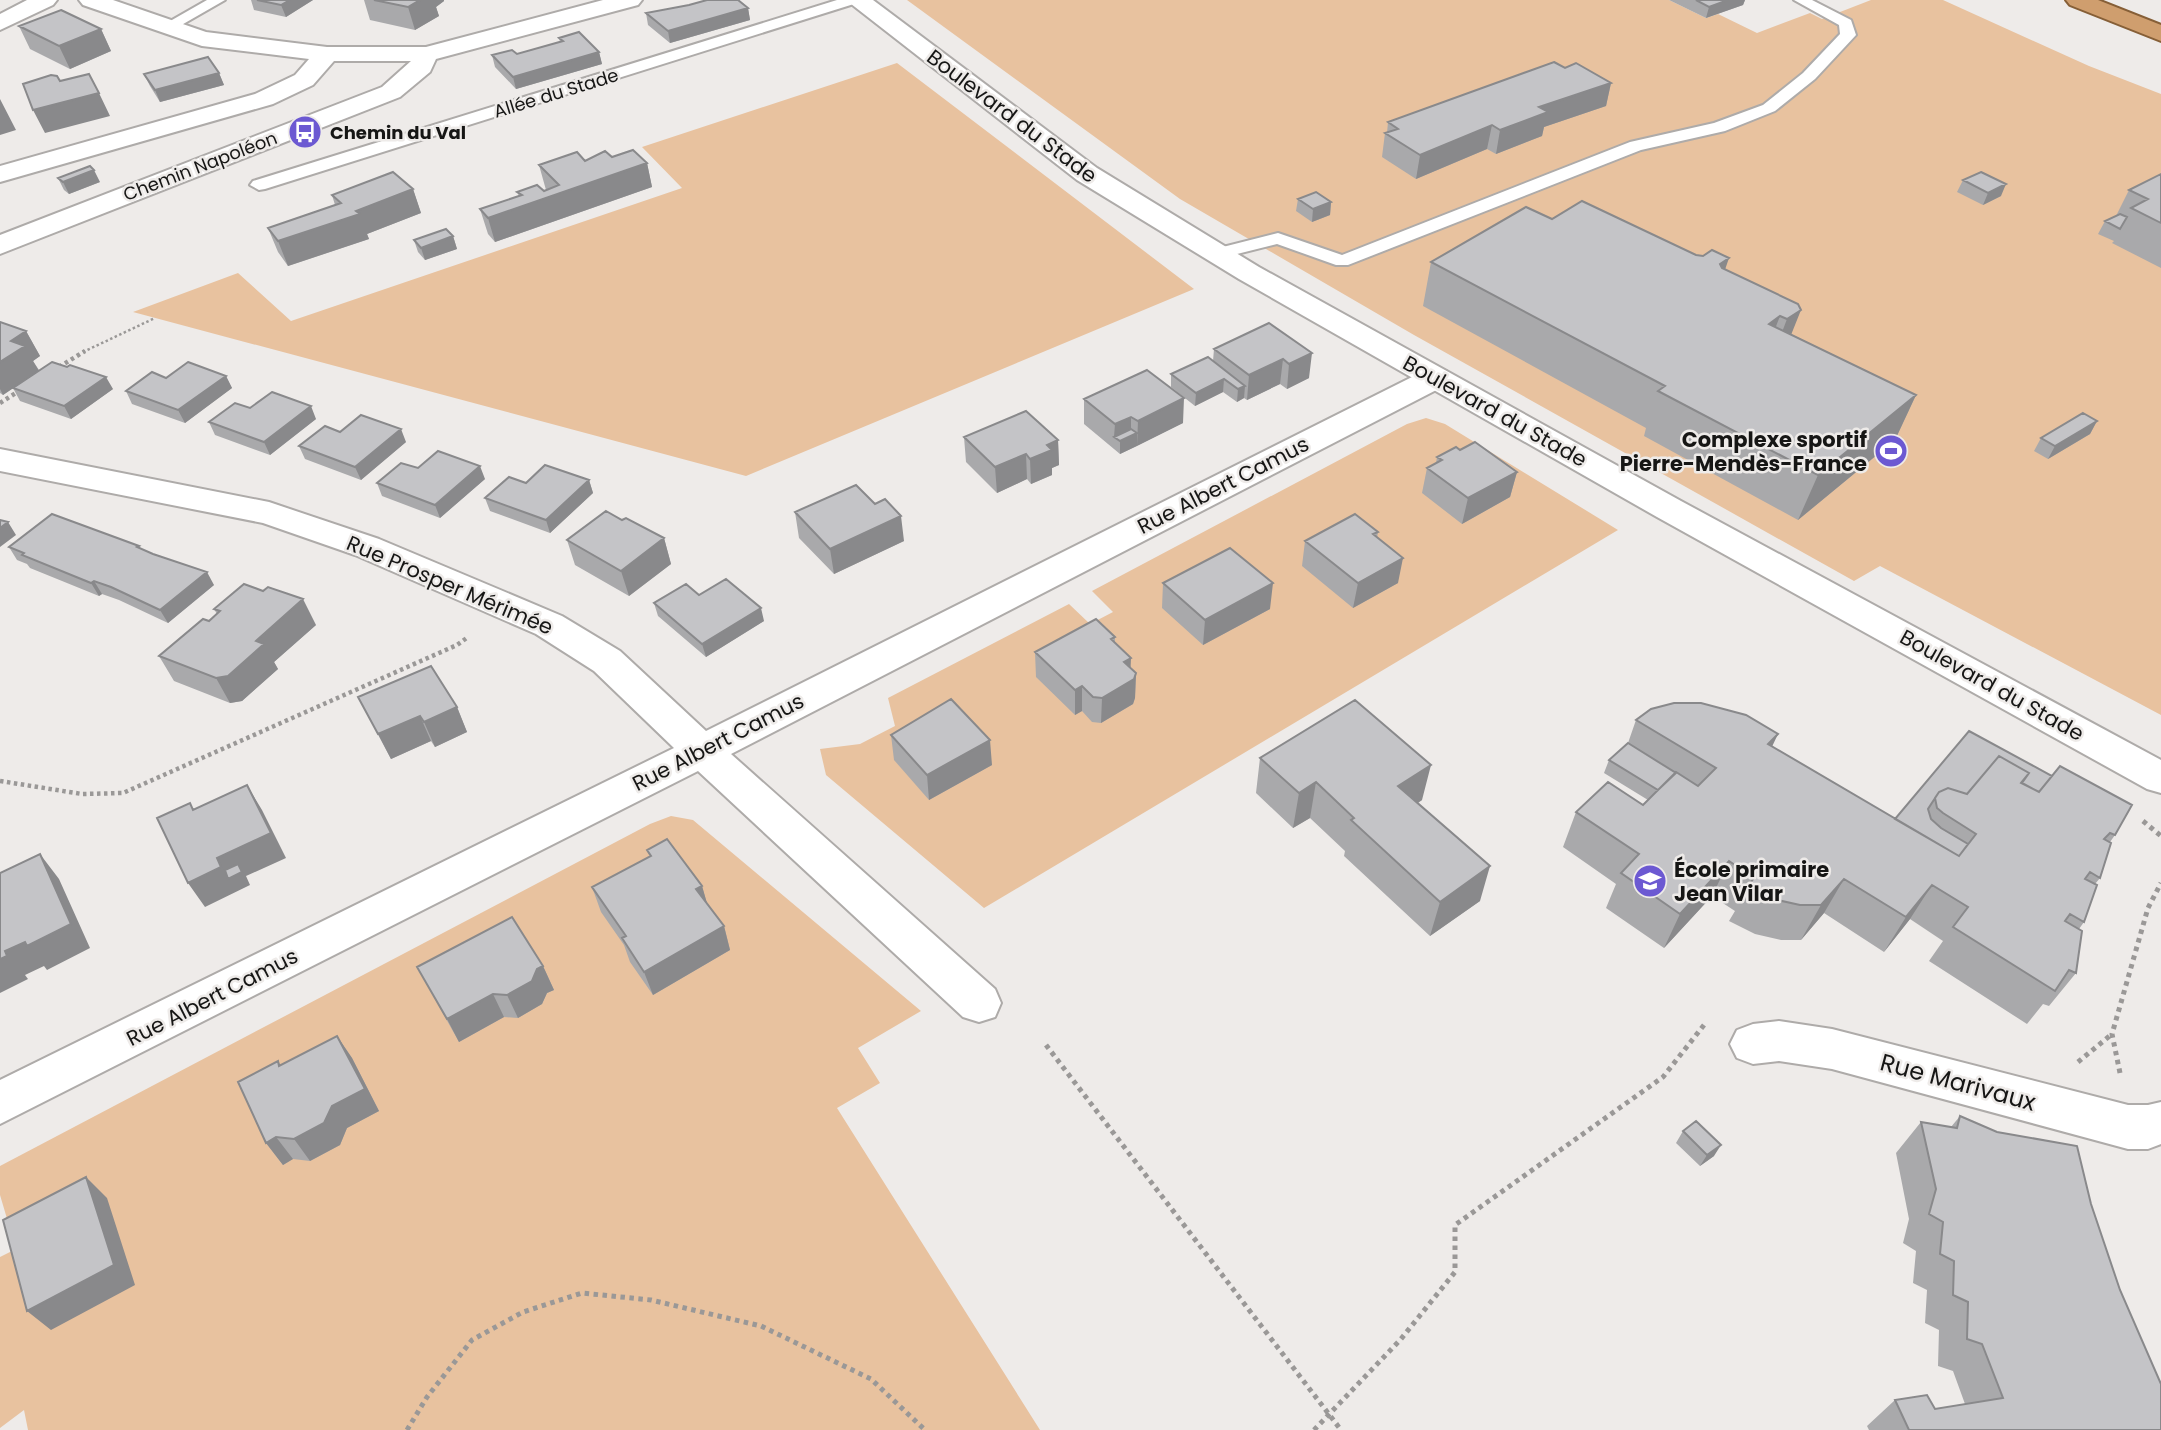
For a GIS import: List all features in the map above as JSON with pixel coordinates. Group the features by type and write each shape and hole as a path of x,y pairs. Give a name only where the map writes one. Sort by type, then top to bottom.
{"highway":[{"path":"2078,0 2161,34"}],"street":[{"path":"0,23 45,0"},
{"path":"107,2 166,28 202,39 327,54 426,54 631,0"},
{"name":"Boulevard du Stade","path":"858,0 1087,174 1217,254 1681,516 2161,778"},
{"path":"0,174 264,99 304,80 327,54"},
{"name":"Chemin Napoléon","path":"0,245 382,96 421,67 426,54"},
{"name":"Rue Albert Camus","path":"0,1103 702,751 1435,377"},
{"name":"Rue Prosper Mérimée","path":"0,460 269,513 367,547 549,625 607,661 979,1003"},
{"name":"Rue Marivaux","path":"1753,1044 1779,1041 1832,1049 2128,1127 2148,1127 2161,1122"}],"lane":[{"path":"166,28 218,0"},
{"name":"Allée du Stade","path":"259,185 852,0"},
{"path":"1217,254 1278,238 1342,261 1636,146 1719,127 1769,108 1809,76 1848,34 1846,23 1801,0"}],"path":[{"path":"53,370 96,344 155,318"},
{"path":"0,403 21,390"},
{"path":"0,781 82,794 123,793 457,645 509,608"},
{"path":"2121,1081 2112,1034 2148,908 2161,883"},
{"path":"1046,1045 1341,1430"},
{"path":"1314,1430 1401,1339 1455,1272"},
{"path":"407,1430 427,1397 472,1340 523,1312 582,1293 651,1300 761,1326 871,1379 925,1430"}],"shaded area":[{"name":"Complexe sportif Pierre-Mendès-France","path":"907,0 1669,0 1706,18 1718,14 1757,33 1810,13 1822,19 1871,0 1943,0 2089,66 2161,94 2161,715 1880,566 1854,581 1414,335 1180,199"},
{"path":"897,63 1194,289 746,476 133,312 238,273 291,321 682,188 642,147"},
{"path":"1426,418 1445,424 1618,530 984,908 826,775 820,749 860,744 895,726 888,698 1069,604 1090,624 1113,612 1092,591 1407,424"},
{"path":"671,816 693,820 921,1011 858,1048 880,1083 837,1108 1040,1430 28,1430 24,1410 0,1428 0,1257 16,1249 0,1195 0,1166 650,824"}],"building":[{"path":"257,0 290,0 281,5"},
{"path":"374,0 420,0 408,7"},
{"path":"707,0 738,0 748,8 668,31 646,13 689,5"},
{"path":"1696,0 1728,0 1709,7"},
{"path":"61,10 101,29 59,46 19,26"},
{"path":"579,32 599,52 513,77 492,55 512,50 517,54 563,41 559,38"},
{"path":"208,57 219,73 155,90 144,74"},
{"path":"1554,62 1565,68 1576,63 1611,83 1539,107 1548,112 1500,130 1492,125 1420,155 1385,133 1398,129 1388,122"},
{"path":"89,74 99,93 33,110 23,84 51,75 57,76 60,81"},
{"path":"633,150 647,163 488,218 480,209 522,195 517,192 537,185 544,191 559,185 539,165 577,152 585,161 605,151 612,157"},
{"path":"90,166 94,170 63,182 58,178"},
{"path":"393,172 413,189 356,211 360,214 278,241 268,228 341,203 332,195"},
{"path":"1981,172 2006,184 1988,193 1963,180"},
{"path":"2161,174 2161,223 2131,208 2148,199 2129,190"},
{"path":"1316,192 1331,202 1313,209 1298,199"},
{"path":"1582,201 1696,255 1703,256 1712,250 1729,258 1720,264 1722,268 1798,304 1801,310 1787,319 1780,316 1769,324 1916,395 1818,475 1658,391 1665,386 1431,262 1526,207 1552,219"},
{"path":"2120,214 2127,217 2120,229 2105,221"},
{"path":"446,229 453,236 421,248 414,240"},
{"path":"0,322 26,331 11,341 25,346 0,362"},
{"path":"1269,323 1312,353 1289,364 1283,359 1249,375 1214,349"},
{"path":"1208,357 1245,386 1238,389 1224,379 1196,393 1171,374"},
{"path":"52,362 106,377 64,406 13,388"},
{"path":"188,362 226,376 178,410 126,391 152,372 166,378"},
{"path":"1147,370 1184,398 1138,421 1131,417 1115,424 1084,399"},
{"path":"272,392 311,406 264,442 209,422 235,403 250,408"},
{"path":"1026,411 1058,440 1047,445 1052,450 1030,459 1026,454 995,467 964,437"},
{"path":"2083,413 2097,421 2055,446 2041,438"},
{"path":"361,415 401,429 355,467 299,446 325,426 340,432"},
{"path":"1131,429 1137,433 1120,441 1114,437"},
{"path":"1475,442 1517,472 1468,498 1427,468 1442,460 1437,457 1456,447 1460,450"},
{"path":"438,451 480,466 435,505 377,483 401,463 418,468"},
{"path":"545,465 589,480 546,520 485,498 509,477 526,483"},
{"path":"856,485 875,504 885,499 901,516 830,549 795,512"},
{"path":"606,511 664,538 621,571 567,540"},
{"path":"52,514 207,572 160,610 111,587 94,581 91,583 22,555 24,553 9,547"},
{"path":"1355,514 1378,532 1373,534 1403,558 1358,583 1305,541"},
{"path":"0,520 8,522 0,528"},
{"path":"1230,548 1273,583 1205,620 1163,583"},
{"path":"726,579 761,608 702,644 654,603 686,584 699,595"},
{"path":"244,584 263,591 268,587 303,599 256,641 264,644 228,676 216,678 159,656 203,619 209,621 220,611 214,609"},
{"path":"1096,619 1115,637 1111,639 1131,658 1124,662 1136,673 1134,679 1102,698 1093,697 1082,686 1075,690 1035,652"},
{"path":"431,666 457,707 424,722 420,716 378,734 358,697"},
{"path":"951,699 990,740 927,775 891,735"},
{"path":"1355,700 1431,765 1398,786 1490,866 1440,902 1351,820 1354,818 1316,782 1299,793 1260,758"},
{"path":"1674,703 1701,703 1746,715 1778,734 1768,744 1959,856 1976,834 1937,808 1935,798 1939,792 1948,788 1967,794 1999,756 2029,773 2021,783 2039,792 2060,766 2132,805 2115,835 2110,833 2104,839 2111,843 2100,878 2090,872 2085,879 2097,885 2084,922 2070,914 2065,921 2082,931 2076,973 2069,970 2055,991 1953,927 1968,907 1932,885 1906,917 1844,879 1821,905 1800,905 1773,899 1747,887 1754,878 1729,861 1680,914 1621,873 1639,854 1576,812 1608,782 1643,805 1676,772 1698,786 1716,768 1636,720 1651,709"},
{"path":"1969,731 2052,776 2039,792 2022,783 2029,773 1999,756 1967,794 1948,788 1939,792 1928,809 1931,819 1968,844 1959,856 1895,819"},
{"path":"1628,743 1676,773 1658,790 1609,760"},
{"path":"247,785 271,833 217,858 221,867 188,883 157,818 190,803 193,810"},
{"path":"667,839 702,886 696,889 724,926 644,972 622,938 626,936 592,887 651,856 647,850"},
{"path":"40,854 71,924 27,946 25,942 5,951 7,956 0,959 0,873"},
{"path":"238,864 242,872 228,879 225,870"},
{"path":"512,917 543,966 537,969 532,981 507,995 493,994 447,1019 417,967"},
{"path":"337,1036 365,1089 332,1106 324,1123 294,1139 276,1137 266,1143 238,1082 278,1061 279,1066"},
{"path":"1960,1116 1997,1132 2077,1146 2091,1204 2120,1290 2161,1384 2161,1430 1909,1430 1895,1400 1927,1395 1935,1409 2003,1398 1982,1344 1967,1339 1968,1302 1953,1295 1954,1261 1940,1254 1943,1222 1929,1214 1936,1189 1921,1122 1957,1128"},
{"path":"1696,1121 1721,1145 1707,1155 1683,1131"},
{"path":"86,1177 114,1265 27,1311 3,1220"}],"place":[{"name":"Chemin du Val","path":"305,132"},
{"name":"Complexe sportif Pierre-Mendès-France","path":"1891,451"},
{"name":"École primaire Jean Vilar","path":"1650,881"}]}
